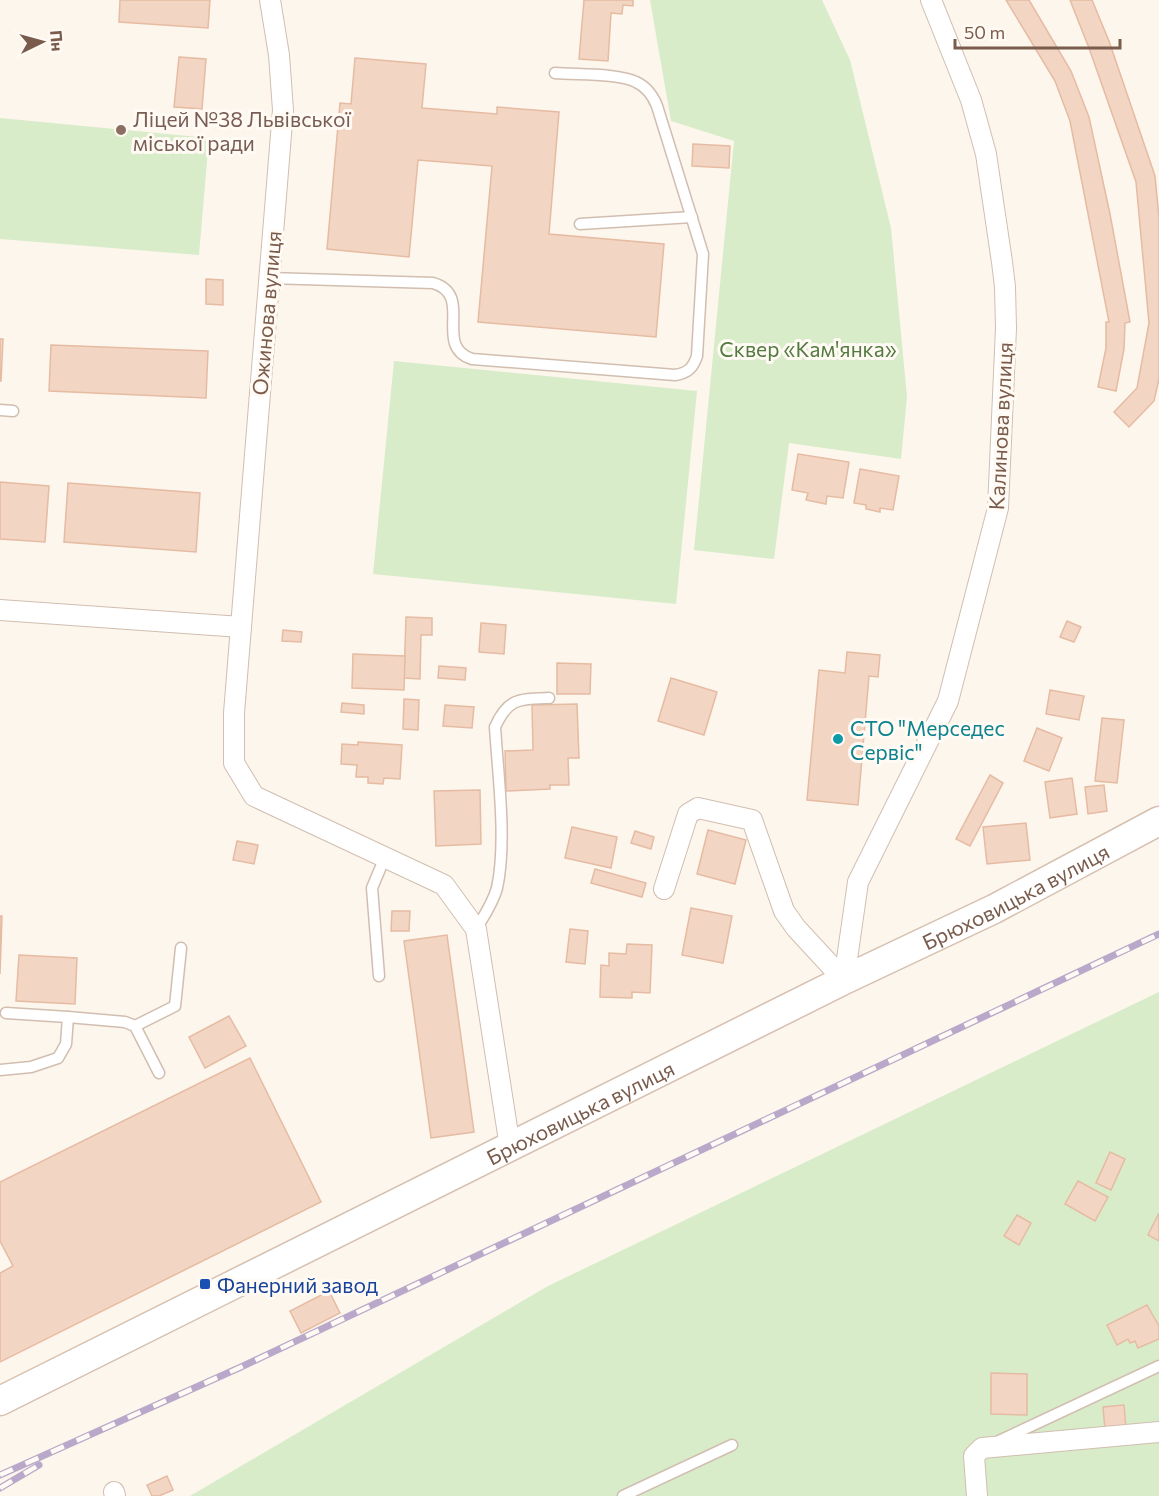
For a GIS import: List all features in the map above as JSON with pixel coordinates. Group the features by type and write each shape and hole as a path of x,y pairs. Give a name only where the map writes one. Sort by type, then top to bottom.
{"main road":[{"name":"Брюховицька вулиця","path":"0,1401 844,980 993,909 1159,821"}],"street":[{"name":"Ожинова вулиця","path":"270,0 279,55 283,110 234,713 234,763 254,796 444,885 476,929"},
{"name":"Калинова вулиця","path":"844,980 858,882 948,701 998,508 1006,328 1002,262 986,154 971,100 931,0"},
{"path":"0,610 241,627"},
{"path":"664,889 688,814 693,810 698,808 752,820 784,911 796,928 844,980"},
{"path":"476,929 510,1147"},
{"path":"977,1496 974,1456 982,1448 1159,1432"}],"lane":[{"path":"269,278 434,283 443,286 450,293 453,302 456,349 463,356 472,359 675,375 686,373 694,366 697,356 703,254 657,106 650,92 637,82 555,73"},
{"path":"580,224 692,217"},
{"path":"0,410 13,411"},
{"path":"476,929 497,888 501,846 495,727 502,712 515,701 549,698"},
{"path":"380,976 372,888 385,857"},
{"path":"135,1026 175,1006 181,948"},
{"path":"6,1013 125,1022 135,1026 159,1073"},
{"path":"0,1070 32,1067 58,1058 66,1044 68,1017"},
{"path":"982,1448 1159,1366"},
{"path":"623,1496 732,1445"}],"green space":[{"name":"Сквер «Кам'янка»","path":"650,0 822,0 850,60 891,228 907,397 901,459 789,443 774,559 694,550 734,141 671,121"},
{"path":"0,118 209,138 199,255 0,239"},
{"path":"394,361 697,391 676,604 373,574"},
{"path":"1159,992 1159,1496 190,1496 548,1286"}],"building":[{"path":"120,0 210,0 208,28 119,22"},
{"path":"584,0 633,0 633,6 623,5 622,14 611,13 608,61 579,59"},
{"path":"1006,0 1029,0 1071,71 1089,117 1130,322 1125,323 1124,349 1116,391 1098,387 1106,348 1106,322 1109,322 1070,121 1055,81"},
{"path":"1070,0 1092,0 1109,41 1155,176 1159,218 1159,379 1154,401 1129,427 1114,412 1137,388 1149,323 1136,182"},
{"path":"179,57 206,59 202,109 174,107"},
{"path":"355,58 426,64 422,108 497,114 497,107 559,112 549,234 664,244 656,337 478,322 492,166 418,160 409,257 327,249 340,103 351,104"},
{"path":"693,144 730,146 729,168 692,166"},
{"path":"206,279 223,280 223,305 206,304"},
{"path":"0,339 3,339 1,381 0,381"},
{"path":"51,345 208,351 206,398 49,391"},
{"path":"798,454 849,462 843,498 827,496 826,504 806,500 808,493 792,490"},
{"path":"860,469 899,476 893,510 880,508 880,512 866,509 866,505 854,503"},
{"path":"0,482 49,486 45,542 0,539"},
{"path":"68,483 200,493 196,552 64,542"},
{"path":"406,617 432,618 432,635 421,635 420,679 404,678"},
{"path":"1067,621 1081,627 1074,642 1060,637"},
{"path":"481,623 506,625 504,654 479,652"},
{"path":"283,630 302,632 301,642 282,641"},
{"name":"СТО \"Мерседес Сервіс\"","path":"847,652 880,655 878,677 869,676 858,805 807,800 819,670 845,673"},
{"path":"353,654 405,656 404,690 352,688"},
{"path":"557,663 591,664 590,694 557,694"},
{"path":"439,666 466,668 465,680 438,678"},
{"path":"671,678 717,692 704,735 658,721"},
{"path":"1050,690 1084,696 1079,720 1046,714"},
{"path":"404,699 419,700 418,730 403,729"},
{"path":"342,703 364,705 364,714 341,712"},
{"path":"577,704 579,758 568,758 569,785 550,785 550,789 506,791 505,751 533,750 532,705"},
{"path":"445,705 474,707 472,728 443,726"},
{"path":"1102,718 1124,720 1117,783 1095,781"},
{"path":"1037,728 1062,738 1049,771 1024,761"},
{"path":"358,742 402,745 400,779 384,778 383,784 368,783 368,777 356,777 357,765 341,764 342,744 358,745"},
{"path":"990,775 1003,783 970,846 956,839"},
{"path":"1072,778 1077,814 1050,818 1045,782"},
{"path":"1104,785 1107,811 1088,814 1085,787"},
{"path":"480,790 481,844 436,846 434,791"},
{"path":"1026,823 1030,860 987,864 983,827"},
{"path":"572,827 617,837 611,868 565,858"},
{"path":"708,830 746,840 735,884 697,874"},
{"path":"635,831 654,837 651,849 631,843"},
{"path":"237,841 258,845 254,864 233,860"},
{"path":"595,869 646,883 642,897 591,883"},
{"path":"691,908 732,916 723,963 682,955"},
{"path":"392,911 410,911 409,931 391,931"},
{"path":"0,916 2,916 0,974"},
{"path":"570,929 588,931 585,964 566,962"},
{"path":"447,935 474,1132 431,1138 404,941"},
{"path":"627,944 652,945 650,993 632,992 632,998 600,997 601,965 609,966 609,953 626,954"},
{"path":"19,955 77,958 75,1004 16,1001"},
{"path":"229,1016 246,1046 205,1068 189,1037"},
{"path":"250,1058 321,1202 0,1362 0,1273 13,1266 0,1241 0,1182"},
{"path":"1110,1152 1125,1159 1111,1190 1096,1183"},
{"path":"1078,1181 1108,1197 1095,1221 1065,1204"},
{"path":"1159,1213 1159,1241 1148,1235"},
{"path":"1017,1215 1031,1223 1019,1245 1004,1236"},
{"path":"329,1291 340,1313 301,1333 290,1311"},
{"path":"1147,1305 1159,1326 1159,1339 1138,1348 1135,1341 1130,1343 1128,1339 1117,1345 1107,1325"},
{"path":"991,1373 1027,1374 1027,1415 991,1414"},
{"path":"1124,1405 1126,1428 1105,1430 1103,1407"},
{"path":"167,1476 173,1490 159,1496 152,1496 147,1485"}],"railway":[{"path":"0,1475 241,1367 1159,934"},
{"path":"0,1488 39,1465"}],"place":[{"name":"Ліцей №38 Львівської міської ради","path":"121,130"},
{"name":"СТО \"Мерседес Сервіс\"","path":"838,739"},
{"name":"Фанерний завод","path":"205,1284"}]}
